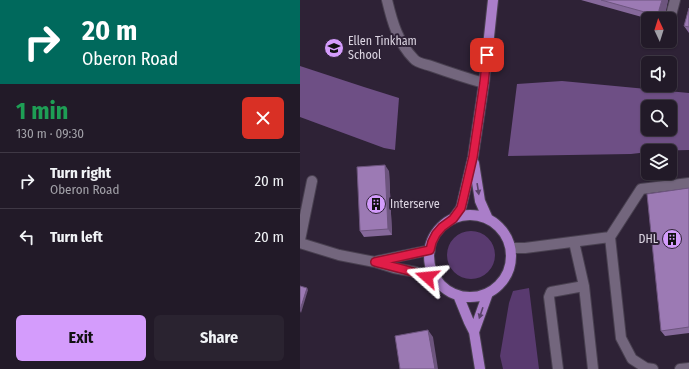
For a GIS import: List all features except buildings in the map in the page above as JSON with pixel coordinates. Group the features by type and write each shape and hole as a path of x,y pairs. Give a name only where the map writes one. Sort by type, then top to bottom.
{"main road":[{"path":"453,219 461,208 473,157 484,83 493,0"},
{"path":"473,157 480,201 488,219"},
{"path":"465,215 478,215 488,219 500,228 506,235 511,248 512,256 510,266 506,277 498,286 488,293 468,297 458,295 444,287 438,281 433,272 430,261 432,242 442,227 453,219 465,215"},
{"path":"474,332 488,293"},
{"path":"458,295 474,332 480,369"}],"street":[{"path":"387,0 398,36 403,46 415,60 463,78 484,83"},
{"path":"672,12 675,0"},
{"path":"300,240 312,181"},
{"path":"653,369 646,368 632,359 621,338 610,237 641,190 689,183"},
{"path":"511,248 526,248 610,237"},
{"path":"579,241 593,369"},
{"path":"300,243 339,255 416,272 438,281"},
{"path":"375,262 430,250"},
{"path":"558,369 549,297 551,292 584,286"},
{"path":"680,369 689,368"}],"shaded area":[{"path":"300,66 399,98 395,150 384,148 300,117"},
{"path":"562,81 641,88 641,92 689,93 689,150 677,150 677,144 641,144 641,153 631,154 508,156 517,84"},
{"path":"466,231 476,231 488,238 495,250 495,260 488,272 476,279 466,279 458,275 451,268 447,260 447,250 451,242 458,235"},
{"path":"529,288 539,369 503,369 500,356 509,303 513,291"}],"place":[{"name":"Ellen Tinkham School","path":"334,48"},
{"name":"Interserve","path":"376,204"},
{"name":"DHL","path":"672,239"}],"route":[{"path":"427,277 416,272 394,268 375,262 430,250 436,234 448,221 453,219 461,208 473,157 487,55"}]}
